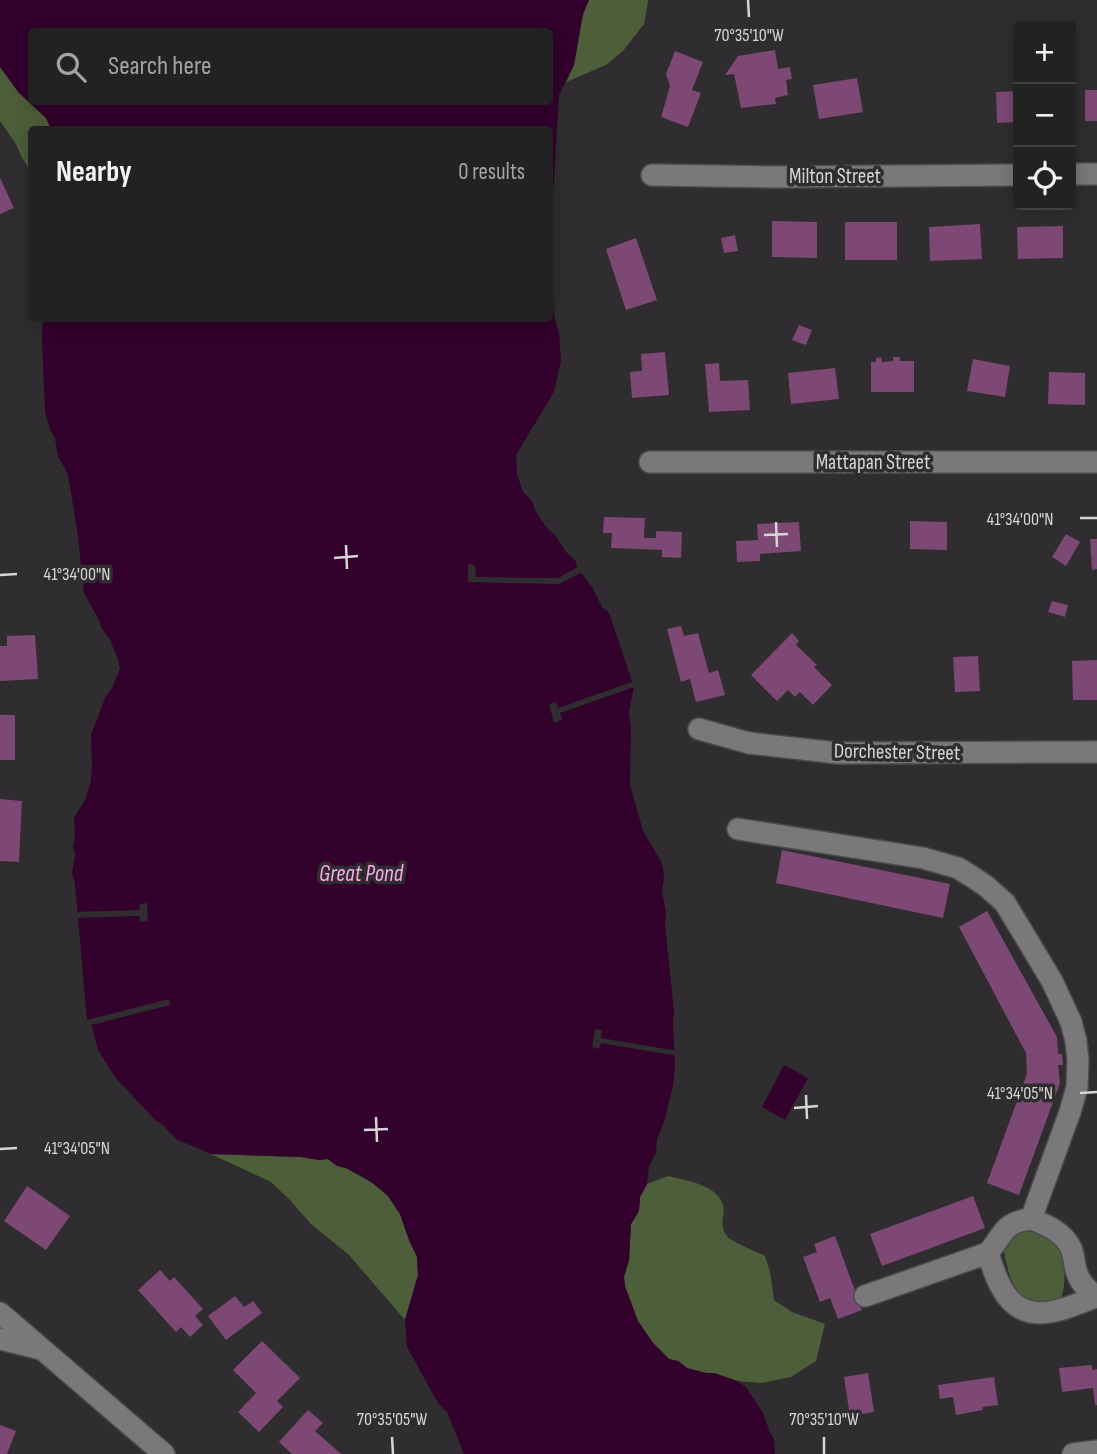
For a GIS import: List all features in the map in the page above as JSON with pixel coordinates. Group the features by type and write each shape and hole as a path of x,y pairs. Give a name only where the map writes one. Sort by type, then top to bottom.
{"street":[{"path":"1076,174 1097,174"},
{"name":"Milton Street","path":"652,175 1013,175"},
{"name":"Mattapan Street","path":"650,462 1097,462"},
{"name":"Dorchester Street","path":"699,729 749,743 837,753 1097,752"},
{"path":"738,829 923,858 971,876 1005,903 1052,981 1071,1022 1078,1060 1077,1087 1070,1112 1031,1219"},
{"path":"866,1296 988,1254 1008,1226 1018,1220 1031,1219 1047,1225 1068,1244 1077,1274 1084,1287 1096,1297 1049,1313 1023,1310 1000,1289 988,1254"},
{"path":"0,1313 164,1454"},
{"path":"0,1339 42,1349"},
{"path":"1073,1454 1097,1451"}],"green space":[{"path":"589,0 648,0 644,24 623,51 606,65 566,82 574,62 582,20"},
{"path":"0,67 28,101 28,105 32,105 46,118 50,126 28,126 28,170 16,144 0,121"},
{"path":"211,1154 328,1159 379,1187 400,1214 417,1257 418,1275 405,1320 349,1255 311,1224 271,1182"},
{"path":"668,1176 700,1184 715,1193 723,1205 723,1227 727,1236 765,1256 774,1300 792,1312 825,1324 816,1361 791,1377 762,1383 737,1381 687,1368 678,1361 669,1359 653,1343 630,1304 624,1277 629,1260 631,1224 639,1211 640,1197 647,1184"},
{"path":"1022,1228 1040,1231 1061,1248 1064,1280 1061,1298 1051,1302 1034,1302 1021,1295 1011,1280 1004,1249 1009,1238"}],"water":[{"path":"0,0 589,0 583,13 574,65 559,95 553,196 553,126 50,126 46,118 32,105 553,105 553,28 28,28 28,101 0,67"},
{"name":"Great Pond","path":"553,297 561,361 554,392 516,455 517,474 523,492 532,501 546,527 575,560 602,607 609,613 634,687 629,712 630,785 643,831 663,868 662,891 674,1012 673,1086 657,1139 656,1153 649,1166 647,1184 640,1197 639,1211 631,1224 625,1286 638,1321 653,1343 669,1359 678,1361 687,1368 737,1381 746,1387 763,1413 774,1439 775,1454 464,1454 447,1412 438,1403 407,1347 405,1320 418,1275 417,1257 400,1214 388,1196 370,1181 328,1159 211,1154 176,1139 115,1077 98,1050 92,1026 87,1020 72,873 75,854 74,818 85,800 91,781 91,735 120,669 109,638 84,593 68,474 58,457 55,438 45,412 43,322 553,322"},
{"path":"784,1065 808,1078 785,1120 762,1107"}],"pier":[{"path":"468,564 475,565 476,577 558,578 581,565 584,571 559,584 468,582"},
{"path":"635,681 637,686 560,713 562,720 554,723 549,704 556,702 558,708"},
{"path":"147,903 148,921 140,922 139,916 74,918 74,912 139,910 140,904"},
{"path":"169,999 170,1005 87,1026 83,1021"},
{"path":"595,1029 602,1030 601,1038 678,1051 678,1056 601,1043 599,1049 592,1047"}],"building":[{"path":"775,50 778,69 790,67 792,79 786,80 788,95 775,98 776,104 741,108 734,74 725,75 738,56"},
{"path":"675,51 703,62 692,90 701,93 688,127 661,117 670,86 666,74"},
{"path":"857,78 863,112 819,119 813,85"},
{"path":"1085,90 1097,90 1097,121 1085,121"},
{"path":"1013,91 1013,122 997,123 996,92"},
{"path":"0,178 14,208 0,214"},
{"path":"772,221 817,222 817,258 772,257"},
{"path":"845,222 897,222 897,260 845,260"},
{"path":"980,224 982,259 930,261 929,227"},
{"path":"1063,226 1063,258 1018,259 1017,227"},
{"path":"735,235 738,251 724,253 721,238"},
{"path":"636,238 657,300 626,310 606,249"},
{"path":"799,325 812,330 806,345 792,340"},
{"path":"665,352 669,395 632,398 630,372 642,371 641,354"},
{"path":"881,357 882,362 893,361 893,357 900,357 900,361 914,361 914,392 871,392 871,362 876,362 876,358"},
{"path":"973,359 1010,366 1005,397 967,391"},
{"path":"719,363 720,381 748,380 750,410 709,412 705,364"},
{"path":"835,368 839,399 791,404 788,373"},
{"path":"1049,372 1085,373 1085,405 1048,404"},
{"path":"604,517 645,518 644,538 656,538 656,531 682,532 681,558 662,557 662,550 611,548 612,533 603,533"},
{"path":"910,521 947,522 947,550 910,549"},
{"path":"799,522 801,551 760,554 760,561 737,562 736,541 758,540 757,524"},
{"path":"1066,534 1080,542 1066,566 1052,557"},
{"path":"1090,539 1097,539 1097,569 1092,570"},
{"path":"1052,601 1068,605 1065,617 1048,612"},
{"path":"681,626 684,636 698,633 709,673 718,670 725,695 696,702 690,679 681,682 667,629"},
{"path":"792,633 799,641 796,645 817,665 814,667 832,685 813,705 800,692 795,697 788,690 777,701 751,675"},
{"path":"35,635 38,679 0,681 0,646 7,646 7,636"},
{"path":"978,656 980,691 955,692 953,657"},
{"path":"1097,660 1097,700 1073,700 1072,661"},
{"path":"0,715 15,715 15,760 0,760"},
{"path":"0,799 22,801 19,862 0,861"},
{"path":"782,850 950,884 943,918 776,883"},
{"path":"987,911 1057,1037 1058,1054 1062,1054 1063,1065 1058,1065 1060,1083 1019,1195 987,1183 1027,1074 1026,1053 959,927"},
{"path":"27,1186 70,1216 46,1250 4,1221"},
{"path":"973,1196 985,1228 882,1266 870,1234"},
{"path":"835,1236 862,1310 838,1319 830,1298 820,1302 803,1257 817,1252 814,1244"},
{"path":"160,1270 170,1281 174,1277 203,1309 195,1316 203,1325 190,1337 181,1327 176,1332 138,1290"},
{"path":"235,1296 244,1307 253,1301 262,1313 226,1340 208,1316"},
{"path":"262,1341 300,1378 277,1401 283,1407 259,1432 238,1412 256,1393 233,1370"},
{"path":"1092,1365 1092,1370 1097,1369 1097,1405 1093,1388 1062,1392 1059,1368"},
{"path":"868,1373 874,1412 856,1415 855,1410 849,1410 844,1377"},
{"path":"994,1377 998,1405 956,1415 953,1397 940,1399 938,1385"},
{"path":"308,1410 323,1423 315,1431 341,1454 292,1454 279,1442"},
{"path":"0,1425 16,1431 7,1454 0,1454"}]}
